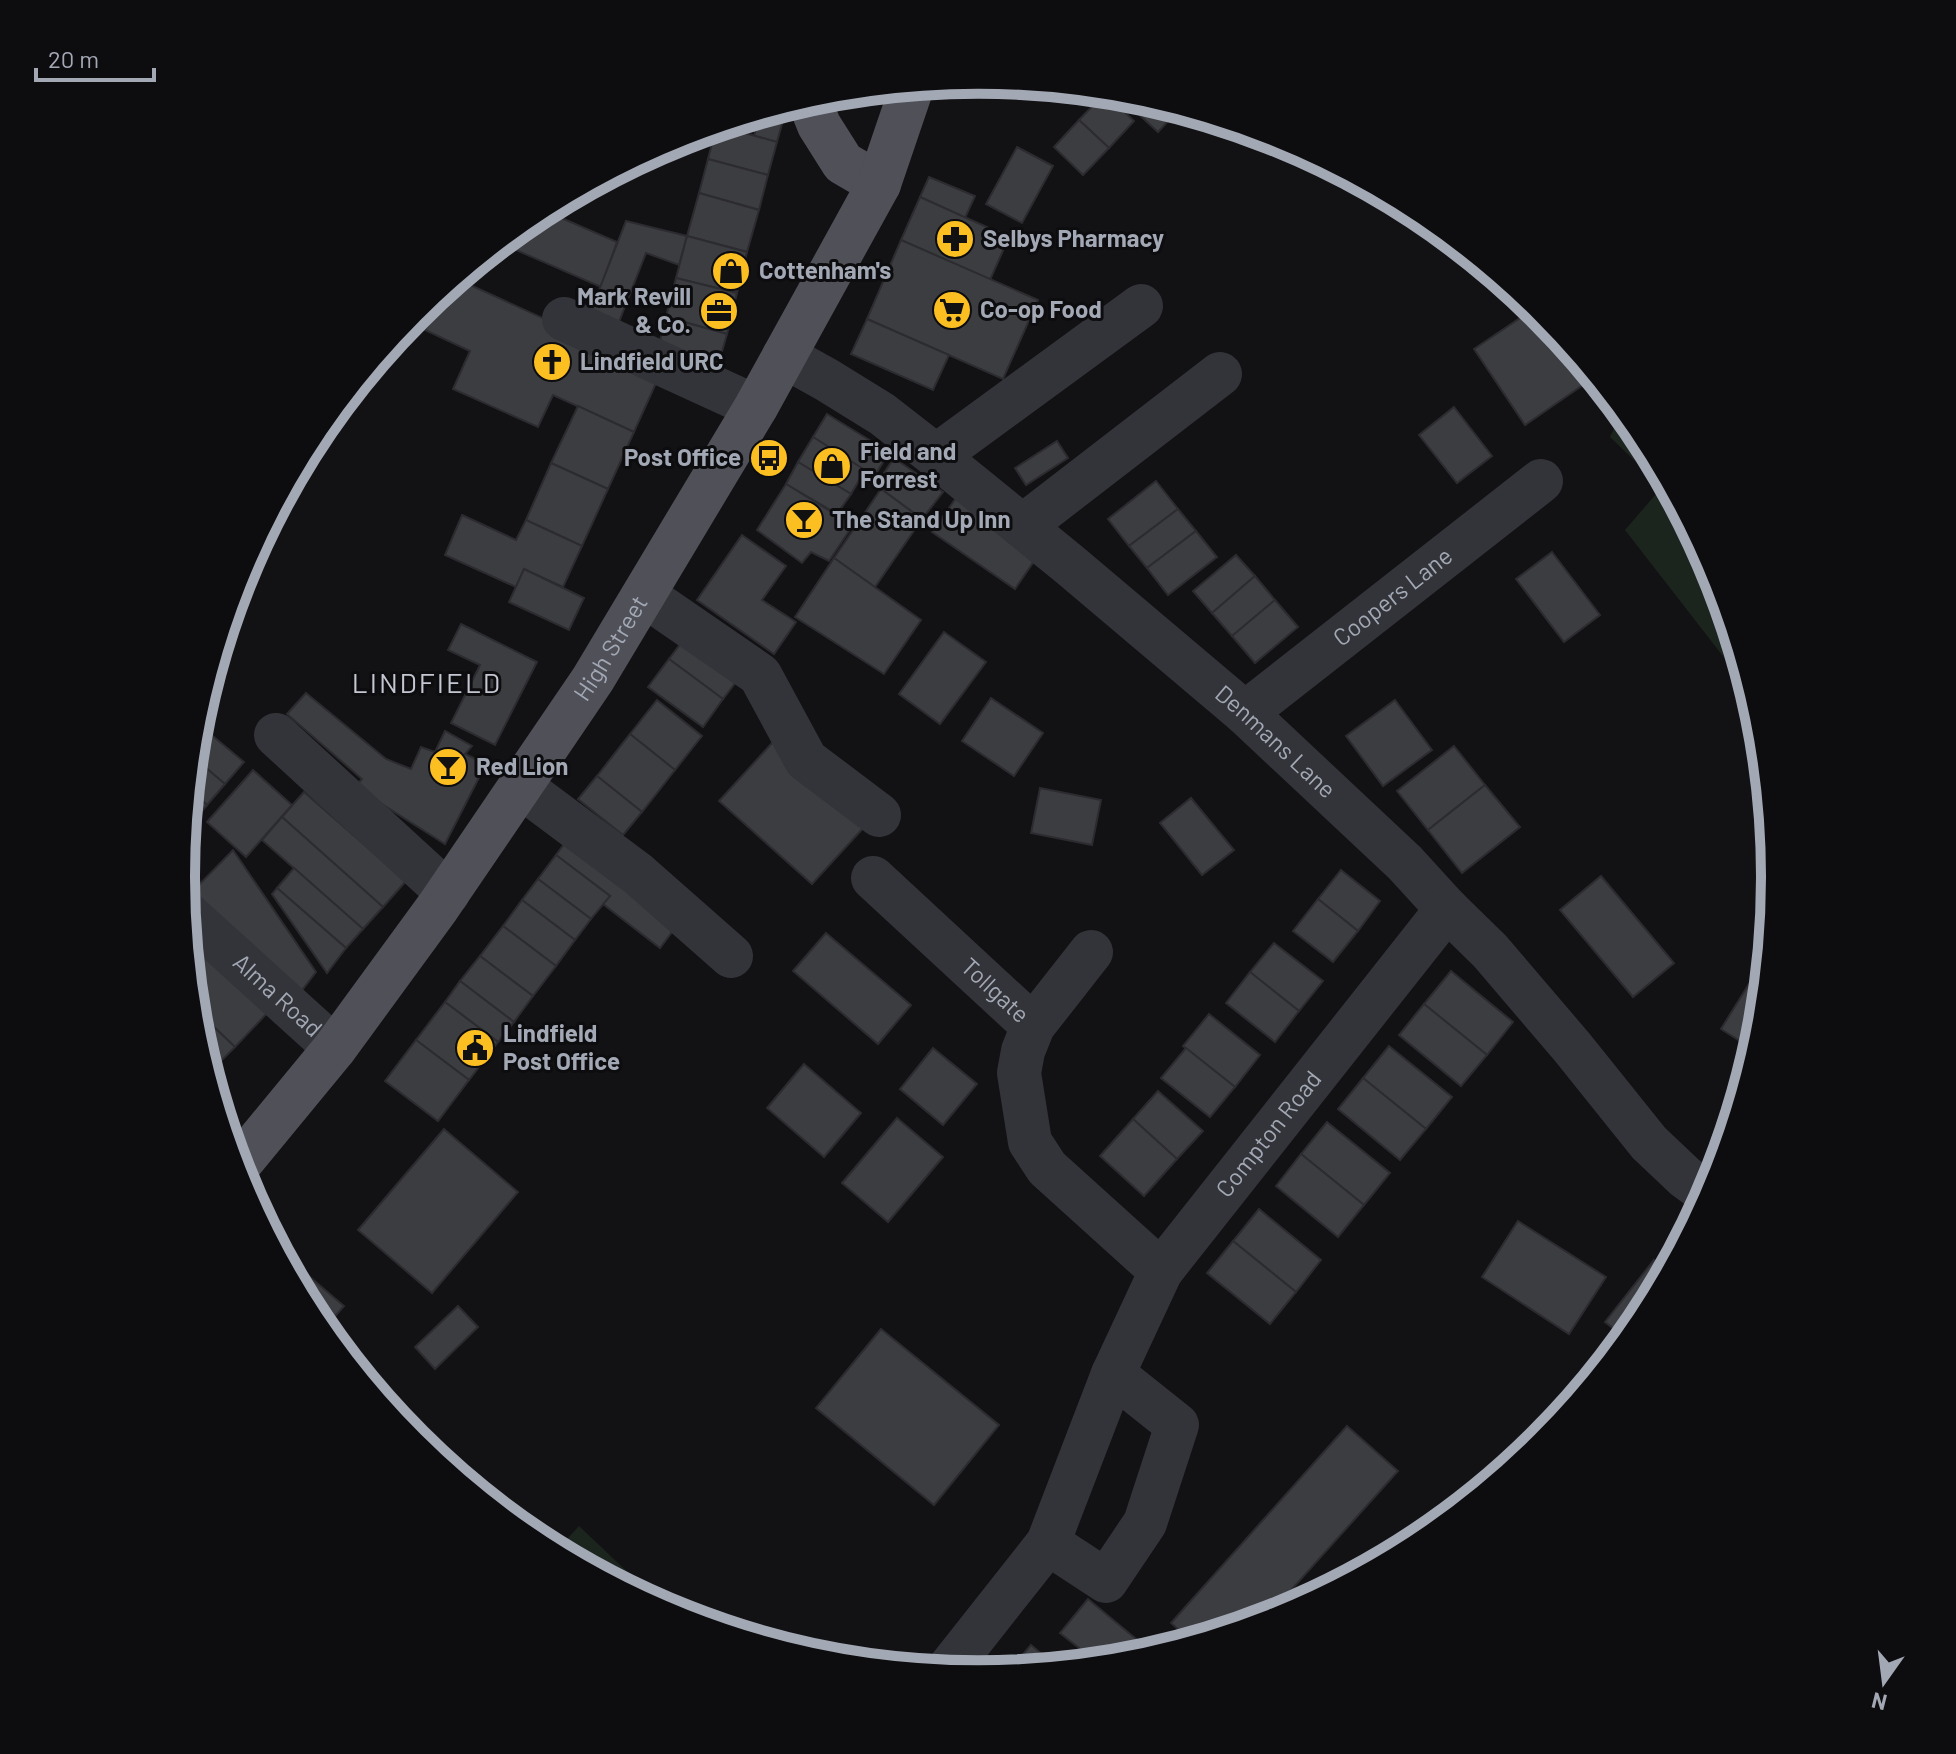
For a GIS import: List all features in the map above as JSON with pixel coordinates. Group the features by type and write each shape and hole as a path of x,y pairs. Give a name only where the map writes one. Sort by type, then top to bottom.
{"main road":[{"name":"High Street","path":"247,1155 335,1048 448,893 593,679 756,407 879,184 908,98"},
{"path":"814,112 843,163 879,184"}],"street":[{"path":"936,456 1141,306"},
{"path":"564,319 756,407"},
{"name":"Denmans Lane","path":"784,356 882,414 1023,526 1245,713 1405,863 1490,951 1649,1143 1697,1186"},
{"path":"1023,526 1220,374"},
{"name":"Coopers Lane","path":"1245,713 1541,481"},
{"path":"644,595 760,675 806,760 879,815"},
{"path":"276,735 448,893"},
{"path":"520,786 638,874 731,956"},
{"name":"Tollgate","path":"873,878 1033,1026 1023,1051 1019,1073 1030,1142 1047,1168 1161,1271"},
{"name":"Compton Road","path":"956,1659 1048,1543 1113,1374 1161,1271 1447,909"},
{"name":"Alma Road","path":"197,923 335,1048"},
{"path":"1033,1026 1091,952"},
{"path":"1048,1543 1106,1581 1145,1523 1177,1425 1113,1374"}],"shaded area":[{"path":"1616,424 1649,474 1610,437"},
{"path":"1659,491 1701,577 1732,668 1625,530"},
{"path":"579,1526 638,1582 586,1555 565,1542"}],"building":[{"path":"1095,103 1120,107 1134,121 1109,148 1079,120"},
{"path":"1134,110 1170,118 1158,132"},
{"path":"783,119 777,142 754,136 757,127"},
{"path":"1079,120 1109,148 1083,175 1054,147"},
{"path":"740,132 777,142 768,175 708,159 713,141"},
{"path":"1017,147 1053,166 1022,223 986,204"},
{"path":"708,159 768,175 759,210 699,193"},
{"path":"929,177 975,196 965,218 920,197"},
{"path":"699,193 759,210 747,252 687,236"},
{"name":"Selbys Pharmacy","path":"920,197 1009,237 990,280 901,240"},
{"path":"558,217 617,242 601,287 512,248"},
{"path":"626,221 687,236 679,265 646,253 615,332 587,321"},
{"path":"687,236 747,252 737,293 676,278"},
{"name":"Co-op Food","path":"901,240 1038,300 1003,379 867,319"},
{"path":"676,278 737,293 727,334 666,317"},
{"name":"Lindfield URC","path":"467,284 661,372 634,432 553,395 538,427 453,389 470,351 425,330 431,316"},
{"path":"1524,315 1585,383 1525,425 1474,349"},
{"path":"666,317 727,334 715,376 655,360"},
{"path":"867,319 949,355 933,390 851,354"},
{"path":"578,406 634,432 608,489 551,463"},
{"path":"1454,407 1492,456 1457,483 1419,435"},
{"path":"827,414 889,452 874,477 813,437"},
{"name":"Field and Forrest","path":"813,437 865,470 851,494 798,462"},
{"path":"1057,441 1068,458 1026,485 1015,468"},
{"path":"894,458 943,492 922,519 876,485"},
{"path":"798,462 851,494 837,514 786,484"},
{"path":"551,463 608,489 582,546 526,520"},
{"path":"1156,481 1178,509 1129,546 1108,519"},
{"name":"The Stand Up Inn","path":"786,484 853,525 829,561 811,552 802,563 757,530"},
{"path":"881,489 922,519 875,587 834,558"},
{"path":"956,498 1039,554 1015,589 932,532"},
{"path":"1178,509 1196,531 1147,568 1129,546"},
{"path":"462,515 516,540 526,520 582,546 563,587 524,569 516,587 445,555"},
{"path":"1196,531 1217,557 1168,595 1147,568"},
{"path":"742,535 786,566 762,600 796,622 774,654 697,600"},
{"path":"1552,552 1600,615 1564,642 1516,579"},
{"path":"1236,555 1255,576 1212,613 1193,591"},
{"path":"834,558 921,620 884,674 795,617"},
{"path":"524,569 584,598 569,630 509,602"},
{"path":"1255,576 1275,600 1232,636 1212,613"},
{"path":"1275,600 1298,627 1255,663 1232,636"},
{"path":"461,624 537,662 495,745 451,723 480,665 448,650"},
{"path":"944,632 986,662 940,724 899,694"},
{"path":"688,634 742,674 723,699 669,659"},
{"path":"669,659 723,699 703,727 648,687"},
{"name":"Red Lion","path":"306,693 386,759 411,769 421,747 435,752 445,731 472,746 465,754 486,764 445,844 355,787 362,779 287,714"},
{"path":"991,698 1043,733 1014,776 962,741"},
{"path":"657,700 702,736 675,770 630,734"},
{"path":"1395,700 1432,750 1383,786 1346,736"},
{"path":"209,733 244,762 225,784 203,766"},
{"path":"630,734 675,770 642,812 597,776"},
{"path":"773,742 866,825 812,884 719,801"},
{"path":"1454,746 1485,785 1428,830 1397,791"},
{"path":"203,766 225,784 207,805 200,799"},
{"path":"253,770 292,805 246,857 207,822"},
{"path":"597,776 642,812 623,835 578,799"},
{"path":"1485,785 1520,827 1462,873 1428,830"},
{"path":"1040,788 1101,800 1092,845 1031,833"},
{"path":"304,792 406,881 383,907 282,817"},
{"path":"1191,798 1234,850 1202,875 1160,823"},
{"path":"200,799 207,805 198,816"},
{"path":"282,817 383,907 363,929 262,840"},
{"path":"573,832 684,916 660,948 603,904 610,896 556,855"},
{"path":"233,850 316,972 296,998 196,904 195,888"},
{"path":"556,855 610,896 591,919 538,879"},
{"path":"294,868 363,929 346,948 277,888"},
{"path":"1341,870 1380,901 1358,931 1318,899"},
{"path":"1601,876 1674,963 1633,997 1560,910"},
{"path":"538,879 591,919 575,940 522,900"},
{"path":"277,888 346,948 327,973 272,894"},
{"path":"1318,899 1358,931 1333,962 1293,931"},
{"path":"522,900 575,940 556,966 503,926"},
{"path":"503,926 556,966 533,996 480,956"},
{"path":"826,933 911,1005 878,1044 793,971"},
{"path":"198,942 271,1009 235,1047 209,1022"},
{"path":"1274,943 1323,981 1299,1011 1250,972"},
{"path":"480,956 533,996 514,1022 460,981"},
{"path":"1451,971 1513,1022 1487,1055 1424,1004"},
{"path":"1250,972 1299,1011 1275,1042 1226,1003"},
{"path":"1752,979 1754,980 1743,1043 1721,1029"},
{"path":"460,981 514,1022 498,1042 445,1002"},
{"path":"445,1002 498,1042 469,1080 416,1040"},
{"path":"1424,1004 1487,1055 1461,1086 1399,1035"},
{"path":"1209,1014 1260,1055 1235,1087 1183,1046"},
{"path":"209,1022 235,1047 218,1064"},
{"path":"416,1040 469,1080 438,1121 385,1081"},
{"path":"1389,1046 1452,1097 1426,1129 1363,1078"},
{"path":"933,1048 977,1084 943,1125 900,1089"},
{"path":"1186,1048 1235,1087 1210,1117 1161,1078"},
{"path":"804,1064 861,1113 824,1157 767,1108"},
{"path":"1363,1078 1426,1129 1400,1160 1338,1109"},
{"path":"1158,1091 1203,1131 1177,1159 1133,1119"},
{"path":"897,1118 943,1157 888,1222 842,1183"},
{"path":"1133,1119 1177,1159 1144,1196 1100,1156"},
{"path":"1327,1122 1390,1173 1364,1205 1301,1154"},
{"path":"444,1129 518,1192 432,1293 358,1230"},
{"path":"1301,1154 1364,1205 1338,1237 1276,1186"},
{"path":"1259,1209 1321,1260 1296,1292 1233,1241"},
{"path":"1518,1221 1606,1277 1569,1334 1482,1277"},
{"path":"1233,1241 1296,1292 1270,1324 1207,1273"},
{"path":"1654,1260 1659,1264 1616,1330 1605,1322"},
{"path":"301,1269 344,1306 332,1319"},
{"path":"458,1306 478,1327 435,1369 415,1347"},
{"path":"881,1329 999,1425 934,1505 816,1408"},
{"path":"1347,1426 1398,1471 1285,1597 1182,1633 1171,1623"},
{"path":"1088,1599 1141,1643 1085,1652 1060,1633"},
{"path":"1031,1645 1045,1656 1029,1658 1020,1658"}],"place":[{"name":"Selbys Pharmacy","path":"955,239"},
{"name":"Cottenham's","path":"731,271"},
{"name":"Co-op Food","path":"952,310"},
{"name":"Mark Revill & Co.","path":"719,311"},
{"name":"Lindfield URC","path":"552,362"},
{"name":"Post Office","path":"769,458"},
{"name":"Field and Forrest","path":"832,466"},
{"name":"The Stand Up Inn","path":"804,520"},
{"name":"Red Lion","path":"448,767"},
{"name":"Lindfield Post Office","path":"475,1048"}],"district":[{"name":"LINDFIELD","path":"427,683"}]}
